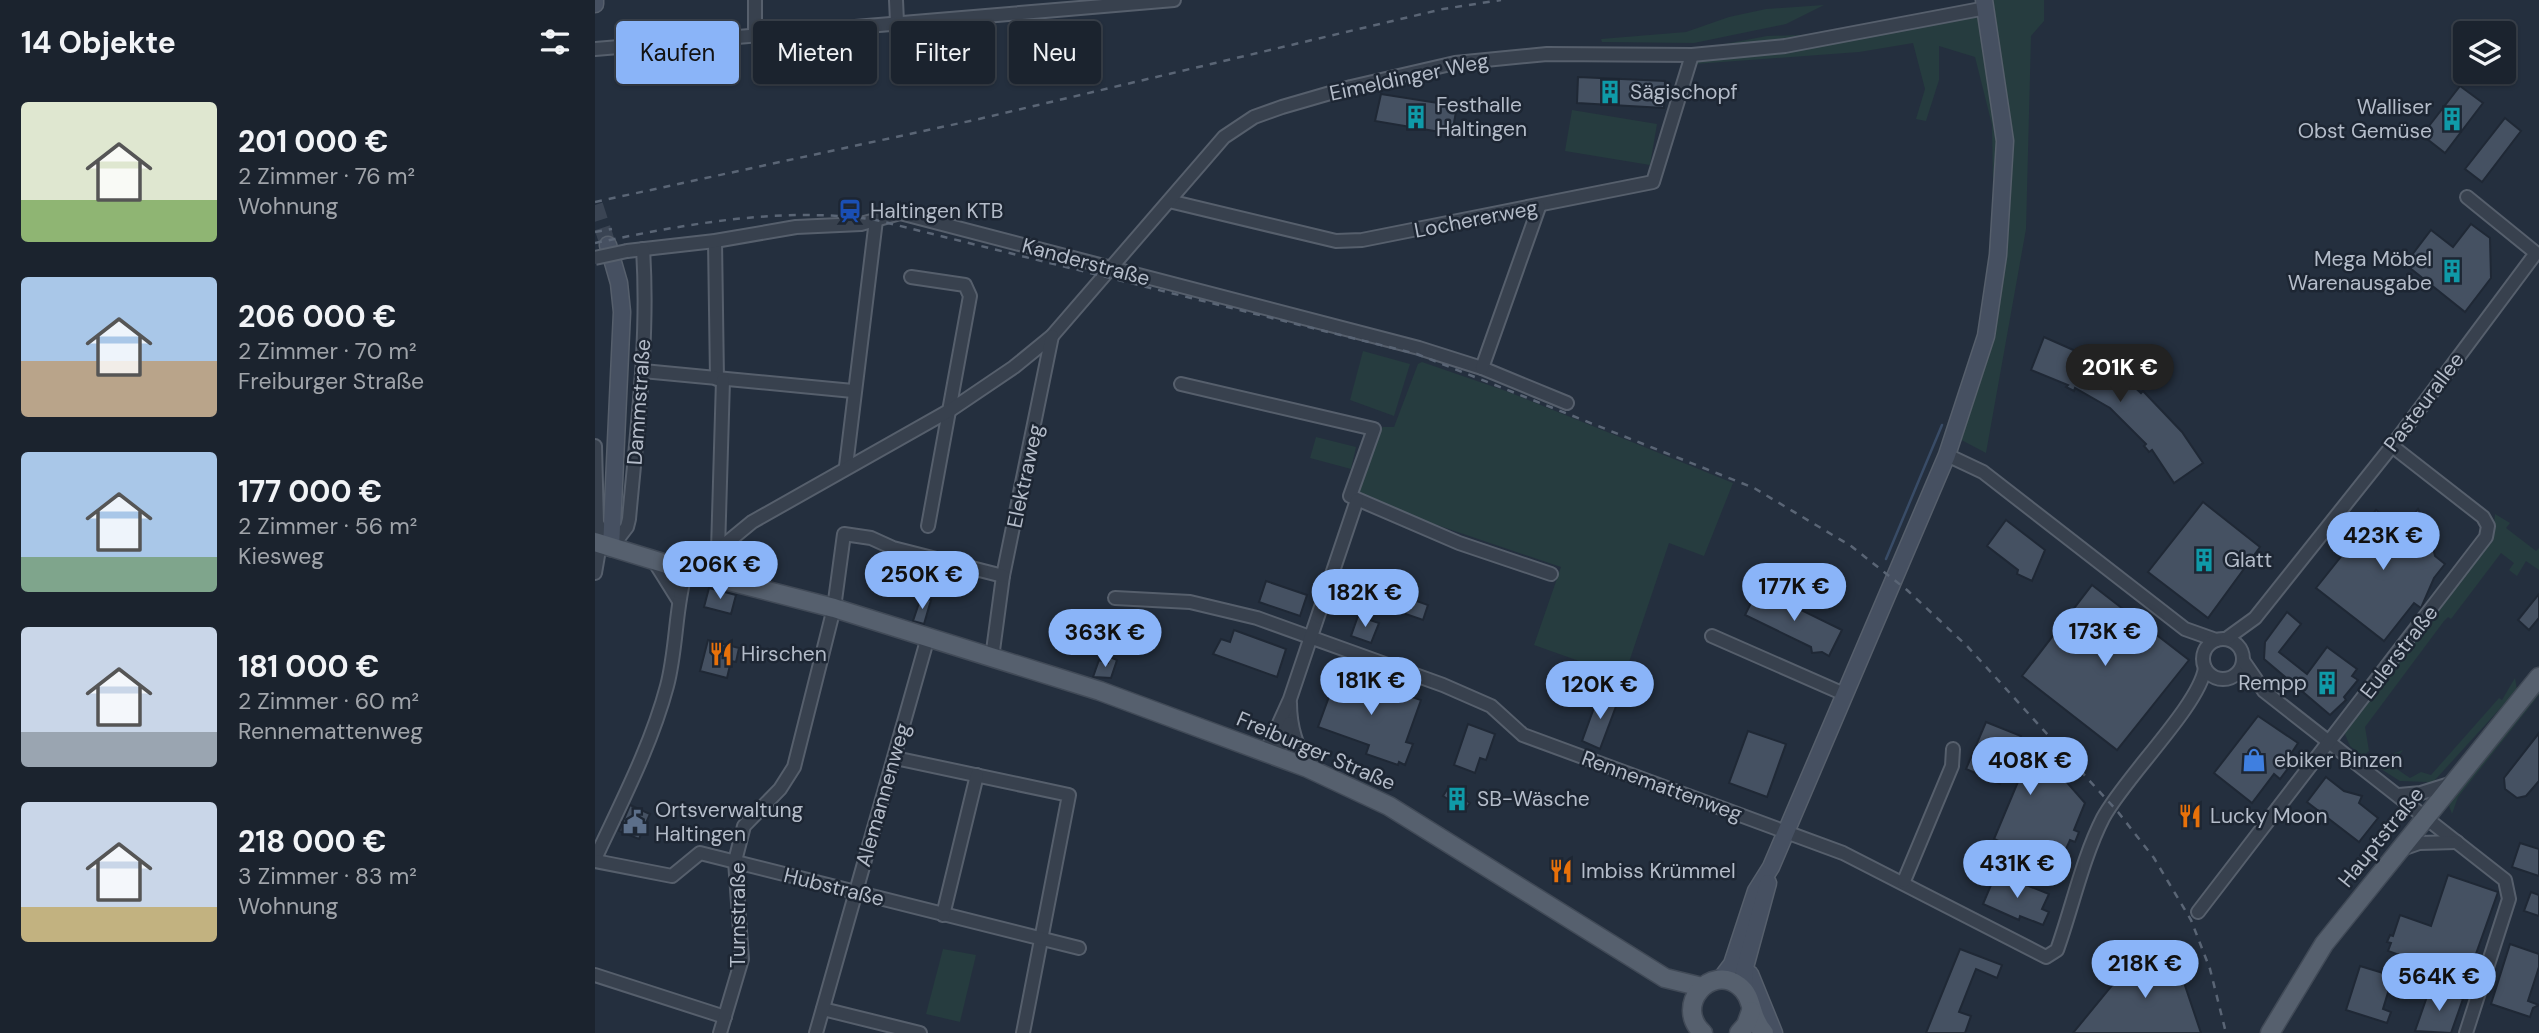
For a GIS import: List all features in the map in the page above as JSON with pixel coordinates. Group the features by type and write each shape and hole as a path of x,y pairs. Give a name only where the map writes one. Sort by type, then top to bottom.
{"main road":[{"name":"Freiburger Straße","path":"602,544 686,570 834,608 1100,691 1308,768 1388,806 1665,978 1702,987"},
{"name":"Hauptstraße","path":"2270,1033 2324,944 2539,677"},
{"name":"Freiburger Straße","path":"1665,978 1696,1025"},
{"path":"1696,1025 1702,987 1720,980 1735,983 1745,992 1754,1022 1763,1033"},
{"path":"1739,1033 1746,1025 1751,1011"}],"street":[{"path":"755,0 755,21"},
{"path":"896,0 897,21"},
{"path":"903,21 999,6 1174,0"},
{"path":"1745,992 1742,981 1771,867 1947,455 1986,336 2000,231 2005,141 1985,4"},
{"name":"Eimeldinger Weg","path":"718,550 752,522 845,466 952,409 1014,367 1052,336 1224,137 1254,117 1351,87 1455,63 1535,55 1692,55 1842,37 1985,4"},
{"path":"595,49 753,36"},
{"name":"Lochererweg","path":"1169,201 1336,241 1362,240 1539,207 1653,182 1692,55"},
{"name":"Pasteurallee","path":"2221,639 2255,618 2392,446 2536,253 2467,197"},
{"path":"1482,368 1539,207"},
{"name":"Kanderstraße","path":"595,258 796,227 861,224 900,213 1419,348 1482,368 1567,403"},
{"path":"845,466 876,220"},
{"path":"710,576 718,550 720,380 715,241"},
{"path":"595,573 602,544 622,312 619,282 608,245"},
{"name":"Dammstraße","path":"602,544 628,527 643,371 643,249"},
{"path":"911,277 958,283 970,291 952,409 928,526"},
{"name":"Elektraweg","path":"992,657 1003,576 1052,336"},
{"path":"643,371 853,391"},
{"path":"1181,384 1374,429 1350,496 1459,542 1551,575"},
{"path":"595,446 597,523 602,544"},
{"name":"Eulerstraße","path":"2198,912 2480,548 2488,525 2475,510 2392,446"},
{"path":"1947,455 1983,471 2185,629 2210,675 2264,691"},
{"path":"1266,752 1290,699 1357,500"},
{"name":"Turnstraße","path":"720,1033 742,959 735,861 744,826 780,789 793,766 834,608 844,534 871,538 893,548 1003,576"},
{"path":"654,561 679,600"},
{"path":"595,860 657,719 672,662 679,600 686,570"},
{"name":"Rennemattenweg","path":"1115,597 1190,602 1257,618 1443,685 1490,706 1523,735 1786,830 1903,881 2046,957 2052,956 2057,950 2102,821 2116,796 2193,696"},
{"name":"Pasteurallee","path":"2243,656 2255,618"},
{"path":"2185,629 2221,639 2243,656 2264,691 2427,816 2505,880 2509,899 2466,1033"},
{"path":"1713,636 1844,694"},
{"name":"Alemannenweg","path":"816,1033 927,638"},
{"path":"2193,696 2204,662 2221,639"},
{"path":"2193,696 2238,673 2243,656"},
{"path":"1290,699 1290,723 1295,742 1308,768"},
{"path":"1266,752 1280,745 1290,723"},
{"path":"1903,881 1952,766 1953,749"},
{"path":"895,758 1069,795 1023,1033"},
{"path":"943,915 977,775"},
{"path":"2399,795 2421,793 2454,782"},
{"path":"2399,850 2420,843 2456,842"},
{"name":"Hubstraße","path":"595,860 672,876 700,853 1079,948"},
{"path":"1720,980 1732,964 1756,891 1771,867"},
{"path":"1749,958 1753,987 1774,1033"},
{"path":"595,975 725,1017"},
{"path":"823,1009 920,1033"}],"green space":[{"path":"1993,0 2044,0 2044,21 2031,36 2026,229 1986,453 1950,434 1975,345 1994,237 1992,125 1975,57 1939,46 1939,80 1926,121 1916,119 1925,89 1913,43 1859,52 1695,64 1698,49 1767,36 1857,33 1926,24"},
{"path":"1824,5 1786,24 1694,43 1602,42 1601,39 1686,32 1729,17 1766,9"},
{"path":"1572,110 1657,124 1650,165 1565,151"},
{"path":"1363,351 1410,364 1394,416 1350,400"},
{"path":"1422,362 1506,391 1733,483 1704,556 1669,543 1624,677 1534,645 1561,567 1384,507 1356,493 1380,430 1383,427 1394,427 1418,364"},
{"path":"1316,437 1356,447 1351,469 1310,458"},
{"path":"2495,514 2510,523 2506,528 2536,551 2539,548 2539,570 2526,561 2517,576 2509,570 2514,563 2501,553 2451,619 2448,617 2444,621 2365,727 2369,751 2363,756 2350,746 2344,732 2485,550 2493,535"},
{"path":"2515,678 2517,690 2434,781 2428,784 2400,781 2381,769 2392,754 2403,750 2391,765 2410,778 2421,772 2431,775 2499,698 2502,700"},
{"path":"2539,689 2539,695 2458,797 2452,814 2449,806 2455,795"},
{"path":"943,949 976,955 960,1022 926,1014"}],"building":[{"name":"Sägischopf","path":"1578,77 1665,81 1664,108 1577,103"},
{"name":"Walliser Obst Gemüse","path":"2460,86 2483,103 2445,153 2422,135"},
{"name":"Festhalle Haltingen","path":"1381,94 1457,106 1452,134 1375,121"},
{"path":"2505,118 2521,131 2482,182 2465,169"},
{"name":"Mega Möbel Warenausgabe","path":"2471,224 2490,238 2491,278 2465,312 2405,264 2431,230 2453,247"},
{"path":"2044,337 2096,360 2127,380 2141,393 2143,391 2182,432 2203,463 2174,483 2152,450 2149,452 2144,446 2146,444 2110,408 2075,388 2074,391 2066,387 2068,385 2031,370"},
{"name":"Glatt","path":"2203,502 2260,547 2208,618 2148,572"},
{"path":"2418,509 2429,530 2435,556 2445,564 2434,578 2421,608 2414,603 2384,641 2316,588 2343,554 2338,549 2351,532 2356,536 2376,510 2402,530"},
{"path":"2006,520 2045,550 2032,581 2017,574 2018,570 1987,546"},
{"path":"1266,581 1307,595 1300,616 1259,602"},
{"path":"2092,585 2189,660 2117,750 2022,676"},
{"path":"709,588 736,595 731,614 704,607"},
{"path":"1758,589 1842,630 1829,656 1822,652 1812,653 1811,647 1745,615"},
{"path":"2539,594 2539,618 2529,630 2518,620"},
{"path":"1400,595 1428,605 1423,620 1394,610"},
{"path":"921,597 931,600 924,624 913,621"},
{"name":"Rempp","path":"2287,612 2301,624 2279,652 2307,674 2327,647 2357,669 2352,676 2358,680 2344,697 2346,700 2330,715 2264,659 2265,642"},
{"path":"1358,616 1379,623 1371,643 1351,636"},
{"path":"1234,630 1286,649 1277,677 1213,654 1221,639 1230,642"},
{"name":"Hirschen","path":"708,640 739,648 736,662 731,661 727,678 700,671"},
{"path":"1110,657 1117,660 1111,678 1093,677 1099,660 1108,663"},
{"path":"1338,672 1421,700 1406,742 1413,744 1405,765 1366,754 1369,745 1318,727"},
{"path":"1599,694 1618,701 1600,749 1582,741"},
{"name":"ebiker Binzen","path":"2258,716 2298,743 2285,763 2289,767 2280,779 2274,774 2252,803 2214,773"},
{"path":"1986,722 2021,736 2018,744 2043,755 2085,803 2074,830 2079,832 2075,842 2070,840 2058,867 1994,839 2028,758 2014,752 2000,784 1966,769"},
{"path":"1468,724 1495,734 1486,760 1480,758 1475,773 1454,765"},
{"path":"1748,731 1786,744 1767,797 1729,783"},
{"path":"2539,733 2539,781 2526,796 2517,798 2505,789 2504,778"},
{"path":"2326,777 2344,791 2362,796 2359,803 2378,818 2359,842 2307,802"},
{"name":"SB-Wäsche","path":"1448,788 1470,803 1465,810 1443,796"},
{"name":"Ortsverwaltung Haltingen","path":"630,805 650,814 639,839 619,831"},
{"path":"2520,843 2539,849 2539,876 2512,867"},
{"path":"1996,873 2049,894 2042,909 2049,912 2043,925 2020,916 2019,920 1983,904"},
{"path":"2448,875 2498,892 2467,979 2388,951 2391,943 2387,942 2390,935 2393,936 2400,915 2431,926"},
{"path":"2531,892 2539,895 2539,916 2524,911"},
{"path":"2510,944 2539,954 2539,967 2528,1001 2539,1005 2533,1008 2530,1017 2491,1004"},
{"path":"2156,945 2166,946 2174,953 2201,1033 2073,1033 2118,978"},
{"path":"1960,949 2002,965 1997,978 1976,969 1959,1012 1971,1016 1965,1033 1926,1033"},
{"path":"2360,966 2393,976 2383,1009 2391,1012 2387,1023 2346,1010"},
{"path":"2430,988 2463,999 2451,1033 2415,1031"}],"waterway":[{"path":"1886,559 1942,425"}],"tunnel":[{"path":"595,205 608,245"}],"railway":[{"path":"595,202 979,119 1443,9 1501,0"},
{"path":"595,243 664,229 770,216 841,216 876,220 1417,354 1754,488 1851,546 1907,590 1967,646 2118,812 2154,858 2191,920 2210,969 2226,1033"},
{"path":"595,232 612,229"}],"place":[{"name":"Sägischopf","path":"1610,92"},
{"name":"Festhalle Haltingen","path":"1416,117"},
{"name":"Walliser Obst Gemüse","path":"2452,119"},
{"name":"Haltingen KTB","path":"850,211"},
{"name":"Mega Möbel Warenausgabe","path":"2452,271"},
{"name":"Glatt","path":"2204,560"},
{"name":"Hirschen","path":"721,654"},
{"name":"Rempp","path":"2327,683"},
{"name":"ebiker Binzen","path":"2254,760"},
{"name":"SB-Wäsche","path":"1457,799"},
{"name":"Lucky Moon","path":"2190,816"},
{"name":"Ortsverwaltung Haltingen","path":"635,822"},
{"name":"Imbiss Krümmel","path":"1561,871"}]}
